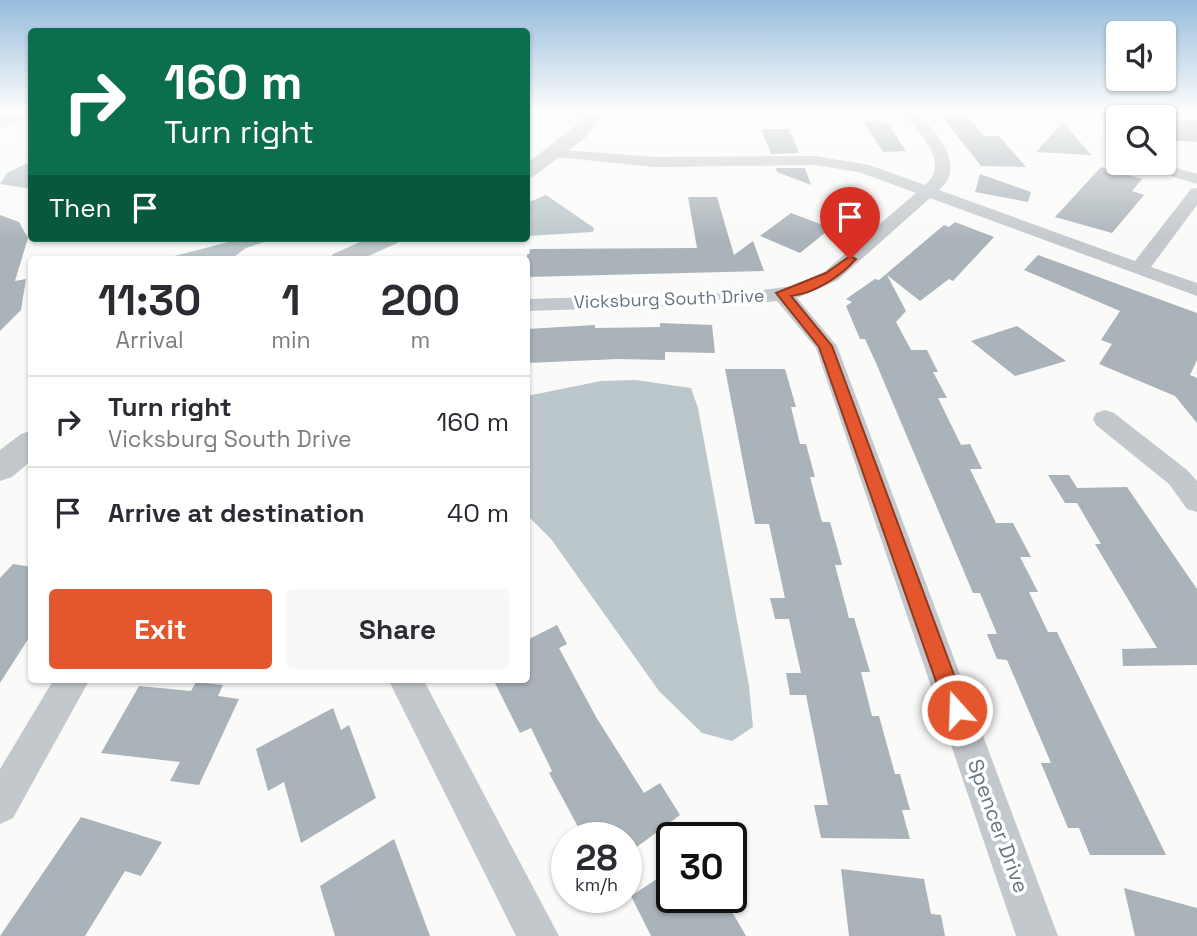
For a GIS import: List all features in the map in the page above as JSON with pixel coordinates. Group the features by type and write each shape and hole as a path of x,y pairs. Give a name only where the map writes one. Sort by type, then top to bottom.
{"street":[{"path":"530,170 554,154"},
{"path":"569,154 625,161 794,158 832,161 863,168 1197,290"},
{"name":"Vicksburg South Drive","path":"530,305 747,298 798,292 831,276 940,181 944,164 940,154"},
{"path":"1176,173 1197,179"},
{"path":"1140,268 1197,192"},
{"path":"349,256 380,242"},
{"name":"Spencer Drive","path":"782,293 825,346 1037,936"},
{"path":"1105,419 1178,477 1197,501"},
{"path":"0,468 28,445"},
{"path":"0,805 71,683"},
{"path":"407,683 538,936"}],"shaded area":[{"path":"28,162 28,189 0,184 7,173"},
{"path":"546,195 594,228 593,232 530,236 530,202"},
{"path":"229,242 264,242 246,248 235,256 175,256"},
{"path":"636,380 691,388 698,408 749,686 753,727 732,741 702,733 659,691 551,539 530,518 530,395 601,381"}],"building":[{"path":"971,154 1014,154 1026,167 981,166"},
{"path":"1101,167 1106,168 1106,175 1128,175 1142,179 1132,191 1144,195 1112,233 1055,217"},
{"path":"776,168 805,168 811,185 777,172"},
{"path":"980,174 1031,192 1028,202 975,192"},
{"path":"688,197 717,197 734,255 753,241 764,271 530,277 530,256 527,256 530,249 697,248"},
{"path":"791,213 831,228 800,253 760,236"},
{"path":"0,215 19,222 28,238 15,281 26,279 21,310 0,331"},
{"path":"955,222 994,237 953,281 949,279 920,301 887,275 906,311 896,322 911,350 927,350 938,372 933,372 947,398 938,398 961,445 970,444 982,469 970,469 996,523 1013,523 1031,557 1020,557 1038,592 1029,592 1048,632 1057,632 1166,855 1090,855 1079,828 1068,828 1041,763 1051,763 1007,660 997,659 987,634 997,634 980,593 973,593 876,363 865,339 860,339 846,306 852,302 846,299 875,279 879,280 944,225 949,227"},
{"path":"1038,255 1197,313 1197,360 1190,375 1197,378 1197,423 1175,396 1099,364 1112,344 1101,340 1120,311 1024,270"},
{"path":"660,323 712,325 715,353 665,352 665,360 530,363 530,329 595,325 595,328 660,327"},
{"path":"1017,326 1066,361 1015,376 971,341"},
{"path":"725,369 785,369 796,407 791,407 800,444 806,444 815,477 810,477 822,522 830,522 842,565 835,565 849,618 854,618 870,672 861,672 872,716 879,716 895,774 900,774 910,810 902,810 910,839 821,838 814,805 828,805 806,695 790,695 786,673 801,673 789,619 775,619 770,598 785,598 769,524 755,524"},
{"path":"1048,475 1069,475 1077,488 1127,487 1197,589 1197,665 1123,666 1122,649 1157,648 1095,544 1101,544 1077,503 1065,503"},
{"path":"13,564 28,566 28,639 0,683 0,578"},
{"path":"557,625 567,644 559,648 596,717 644,793 660,783 680,815 671,822 656,822 656,833 642,843 642,822 575,822 549,773 552,771 531,728 520,733 495,683 530,683 530,638"},
{"path":"195,683 223,685 218,696 239,699 199,785 170,781 180,762 101,753 139,686 191,691"},
{"path":"333,708 341,730 349,725 376,798 301,843 284,782 268,791 256,749"},
{"path":"81,817 162,842 141,876 125,871 85,936 0,936"},
{"path":"394,839 430,936 335,936 320,886"},
{"path":"841,869 924,879 931,914 941,915 945,936 849,936"},
{"path":"656,880 656,913 733,913 746,936 651,936 640,913 642,913 642,889"},
{"path":"1124,888 1197,908 1197,936 1135,936"}],"route":[{"path":"850,259 831,276 798,292 782,293 825,346 957,710"}]}
